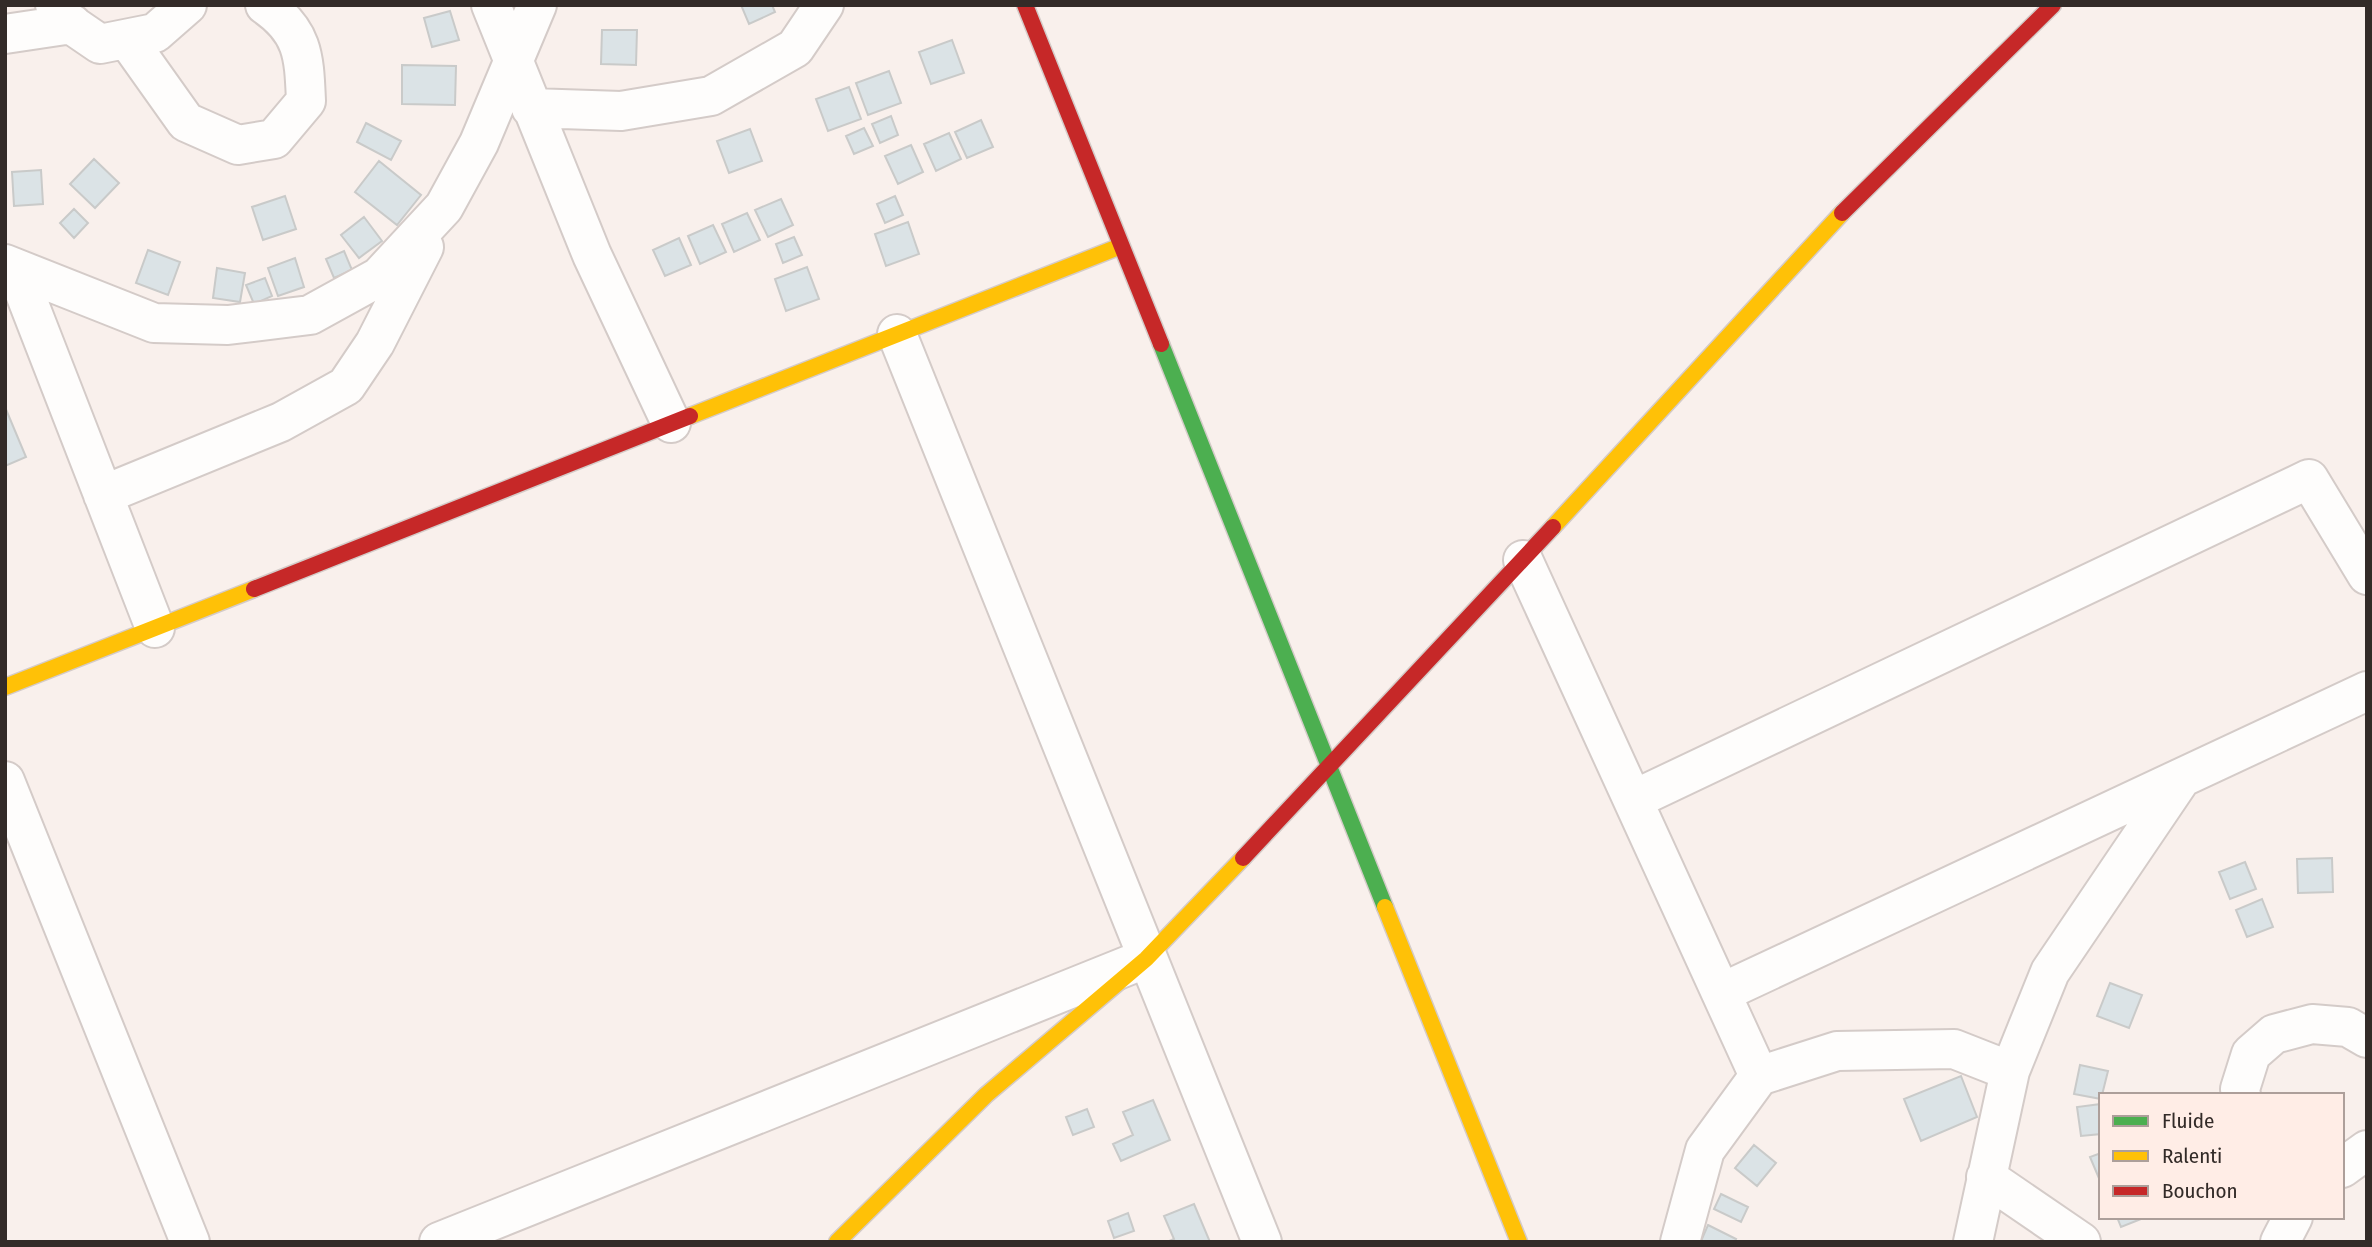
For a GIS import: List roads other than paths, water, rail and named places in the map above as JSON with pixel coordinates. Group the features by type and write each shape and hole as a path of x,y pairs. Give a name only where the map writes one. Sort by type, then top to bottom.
{"street":[{"path":"5,34 63,15 100,44 155,33 187,5"},
{"path":"127,39 186,122 238,145 274,139 306,101 303,51 282,17 265,5"},
{"path":"491,5 592,254 671,423"},
{"path":"103,495 281,422 346,386 375,343 443,207 479,143 537,5"},
{"path":"531,108 621,111 711,96 795,48 824,5"},
{"path":"1025,5 1519,1242"},
{"path":"837,1242 986,1095 1146,959 1329,770 1866,187 2053,5"},
{"path":"10,266 153,323 228,325 310,315 379,277 443,207"},
{"path":"5,687 1121,246"},
{"path":"10,266 155,628"},
{"path":"897,334 1262,1242"},
{"path":"1633,800 2309,479 2367,575"},
{"path":"1522,560 1759,1076"},
{"path":"1721,993 2367,691"},
{"path":"1973,1242 2010,1071 2050,972 2181,778"},
{"path":"5,781 190,1242"},
{"path":"439,1242 1146,959"},
{"path":"2240,1093 2239,1089 2251,1054 2274,1034 2312,1024 2348,1027 2367,1038"},
{"path":"1680,1242 1706,1150 1759,1076 1837,1051 1954,1049 2010,1071"},
{"path":"2344,1167 2367,1150"},
{"path":"1986,1177 2081,1242"},
{"path":"2280,1242 2293,1219"}]}
